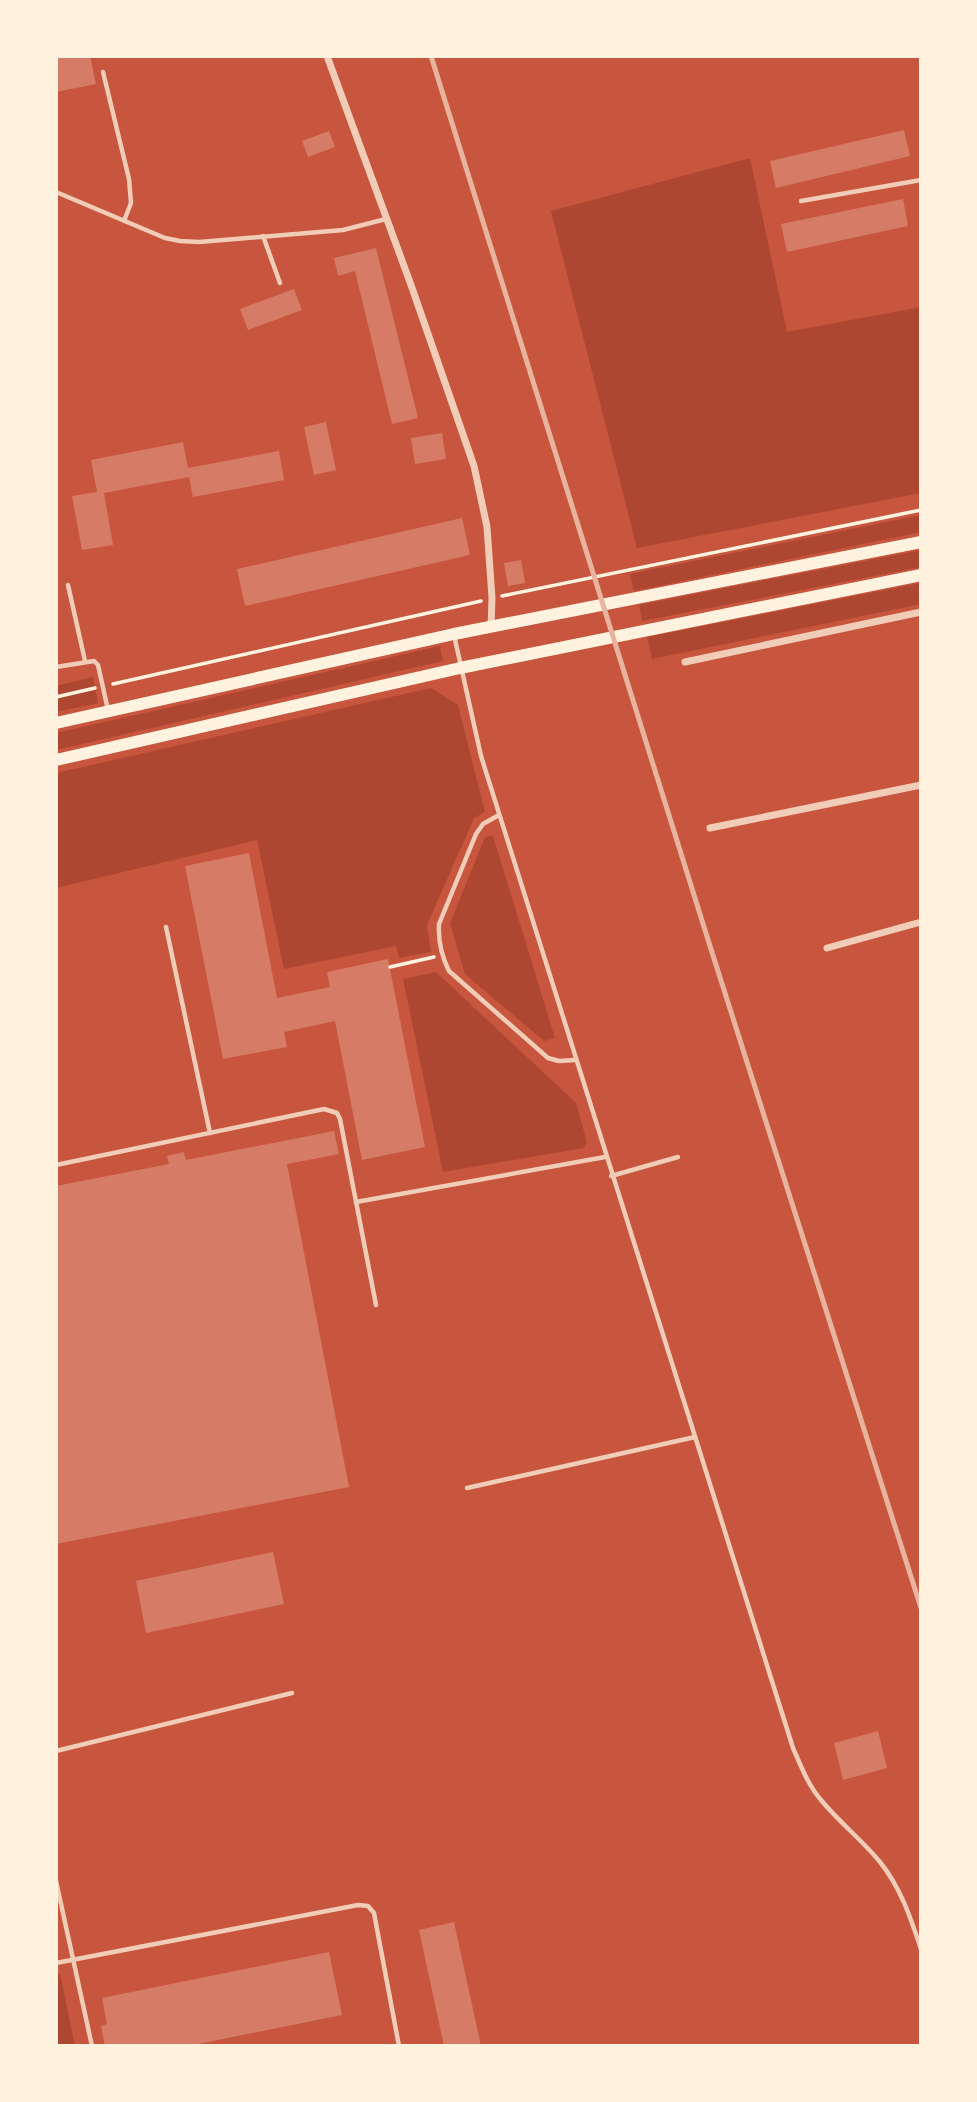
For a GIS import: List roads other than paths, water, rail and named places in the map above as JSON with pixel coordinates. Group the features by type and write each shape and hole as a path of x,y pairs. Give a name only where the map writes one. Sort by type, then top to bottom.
{"main road":[{"path":"56,723 454,634 921,542"},
{"path":"56,760 460,668 921,575"}],"street":[{"path":"327,56 474,466 487,527 492,598 491,627"},
{"path":"685,663 921,612"},
{"path":"710,828 921,785"},
{"path":"827,948 921,922"}],"lane":[{"path":"103,72 130,179 131,202 124,221"},
{"path":"801,201 921,180"},
{"path":"56,192 180,242 343,230 386,219"},
{"path":"263,236 280,283"},
{"path":"68,585 85,661"},
{"path":"454,634 481,756 499,816 793,1748 804,1774 820,1798 880,1862 897,1886 921,1950"},
{"path":"56,667 94,661 98,665 108,711"},
{"path":"499,816 483,824 477,834 439,924 438,935 443,955 449,971 548,1058 559,1062 575,1059"},
{"path":"166,927 210,1133"},
{"path":"56,1165 324,1109 337,1113 376,1305"},
{"path":"356,1202 605,1157"},
{"path":"611,1176 678,1157"},
{"path":"467,1488 695,1437"},
{"path":"56,1751 292,1693"},
{"path":"56,1881 92,2046"},
{"path":"56,1963 358,1905 368,1906 374,1913 399,2046"}],"railway":[{"path":"431,56 921,1608"}]}
